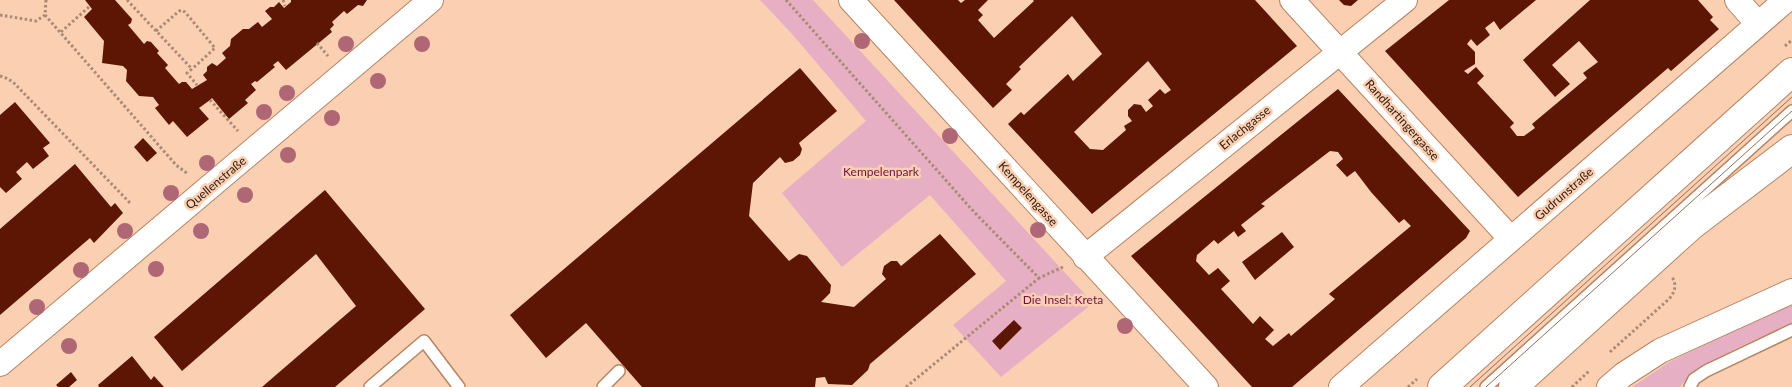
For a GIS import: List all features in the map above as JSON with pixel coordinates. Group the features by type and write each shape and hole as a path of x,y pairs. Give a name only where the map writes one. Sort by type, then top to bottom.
{"main road":[{"path":"1442,387 1792,72"},
{"path":"1513,387 1692,225 1792,149"}],"street":[{"name":"Quellenstraße","path":"0,364 432,0"},
{"name":"Kempelengasse","path":"850,0 1206,387"},
{"name":"Randhartingergasse","path":"1292,0 1511,239"},
{"name":"Erlachgasse","path":"1085,257 1405,0"},
{"path":"1737,0 1758,24"},
{"name":"Gudrunstraße","path":"1341,387 1786,0"},
{"path":"1609,387 1623,375 1660,351 1792,291"}],"lane":[{"path":"1486,387 1792,111"},
{"path":"1690,387 1694,379 1706,371 1792,330"},
{"path":"370,387 424,341 459,387"},
{"path":"603,387 619,371"}],"path":[{"path":"46,0 45,15 176,165 207,190"},
{"path":"127,0 192,69"},
{"path":"283,0 285,6"},
{"path":"786,0 974,212 1039,278"},
{"path":"61,32 90,6"},
{"path":"156,31 181,10 215,48 187,73 197,85"},
{"path":"0,15 36,22 45,15"},
{"path":"0,76 13,82 131,204"},
{"path":"210,100 255,150"},
{"path":"906,387 1039,278 1085,257"},
{"path":"1605,356 1669,299 1674,292 1675,285 1668,273"},
{"path":"1572,387 1590,369"}],"green space":[{"name":"Kempelenpark","path":"760,0 813,0 1093,303 1001,377 953,325 1006,281 930,195 842,267 782,193 866,121 793,35"},
{"path":"1792,303 1792,323 1715,359 1701,368 1680,387 1632,387 1671,361"}],"building":[{"path":"85,0 115,0 132,19 128,25 144,44 147,41 151,42 159,51 157,53 168,65 165,68 179,84 186,82 192,89 207,80 203,75 207,71 207,67 212,63 217,66 226,58 222,53 230,46 231,39 243,29 249,29 258,22 262,27 272,19 265,11 270,7 274,7 279,2 284,8 291,0 367,0 363,6 358,5 347,14 344,11 332,22 334,25 330,29 332,32 286,70 278,61 273,65 275,67 257,82 255,81 251,84 256,90 245,100 248,103 229,119 212,98 199,108 209,119 187,137 173,121 169,125 155,108 159,105 153,97 139,96 126,81 127,70 123,66 102,63 104,41 84,17 92,9"},
{"path":"894,0 958,0 961,3 965,0 988,0 978,10 983,15 978,20 994,38 1033,0 1255,0 1297,46 1092,214 1008,124 1021,112 1024,115 1068,74 1073,81 1102,54 1072,16 1019,67 1021,69 1006,84 1012,90 993,108","holes":["1148,61 1171,90 1165,94 1160,89 1148,100 1153,106 1146,112 1141,105 1134,104 1128,110 1128,116 1132,121 1124,126 1126,130 1103,150 1090,149 1074,132"]},
{"path":"1339,0 1358,0 1351,6 1344,5"},
{"path":"1449,0 1536,0 1500,30 1494,21 1485,28 1490,35 1477,46 1471,39 1467,44 1475,52 1475,64 1464,71 1468,74 1476,67 1484,76 1477,83 1514,123 1510,127 1517,136 1524,136 1535,128 1532,124 1587,78 1583,73 1598,62 1579,41 1552,65 1570,84 1555,97 1523,60 1590,0 1698,0 1713,17 1710,20 1719,29 1671,71 1668,68 1518,197 1385,51"},
{"path":"800,68 837,111 799,143 802,149 800,155 793,161 785,163 780,157 753,183 749,216 789,261 799,254 807,256 831,285 830,293 821,302 854,307 886,279 882,274 884,266 891,261 897,261 901,266 940,234 976,274 870,364 868,370 852,385 828,384 825,377 816,378 815,387 642,387 586,323 546,358 510,315"},
{"path":"1338,89 1470,231 1466,238 1292,387 1252,387 1131,256","holes":["1330,151 1338,152 1343,159 1336,165 1347,177 1355,171 1399,223 1404,219 1411,226 1329,294 1335,299 1291,336 1289,333 1273,346 1265,339 1274,330 1260,316 1253,324 1221,289 1230,281 1218,268 1209,275 1196,261 1197,255 1214,240 1218,244 1234,231 1238,237 1246,231 1241,225 1265,206 1261,204"]},
{"path":"15,102 50,143 43,148 49,156 33,169 27,162 16,172 22,179 6,193 0,187 0,115"},
{"path":"143,138 157,153 147,162 134,147"},
{"path":"75,164 111,207 115,203 123,213 94,243 90,238 0,315 0,229"},
{"path":"325,190 425,309 335,387 262,387 356,306 316,254 182,371 154,337"},
{"path":"1282,232 1294,247 1255,280 1242,262"},
{"path":"1014,320 1022,328 1000,350 992,341"},
{"path":"132,356 151,380 154,376 164,387 99,387 98,385"},
{"path":"71,372 77,380 69,387 58,387 56,385"}],"tram line":[{"path":"1470,387 1792,97"},
{"path":"1486,387 1792,111"}],"park label":[{"name":"Die Insel: Kreta","path":"1063,300"}]}
